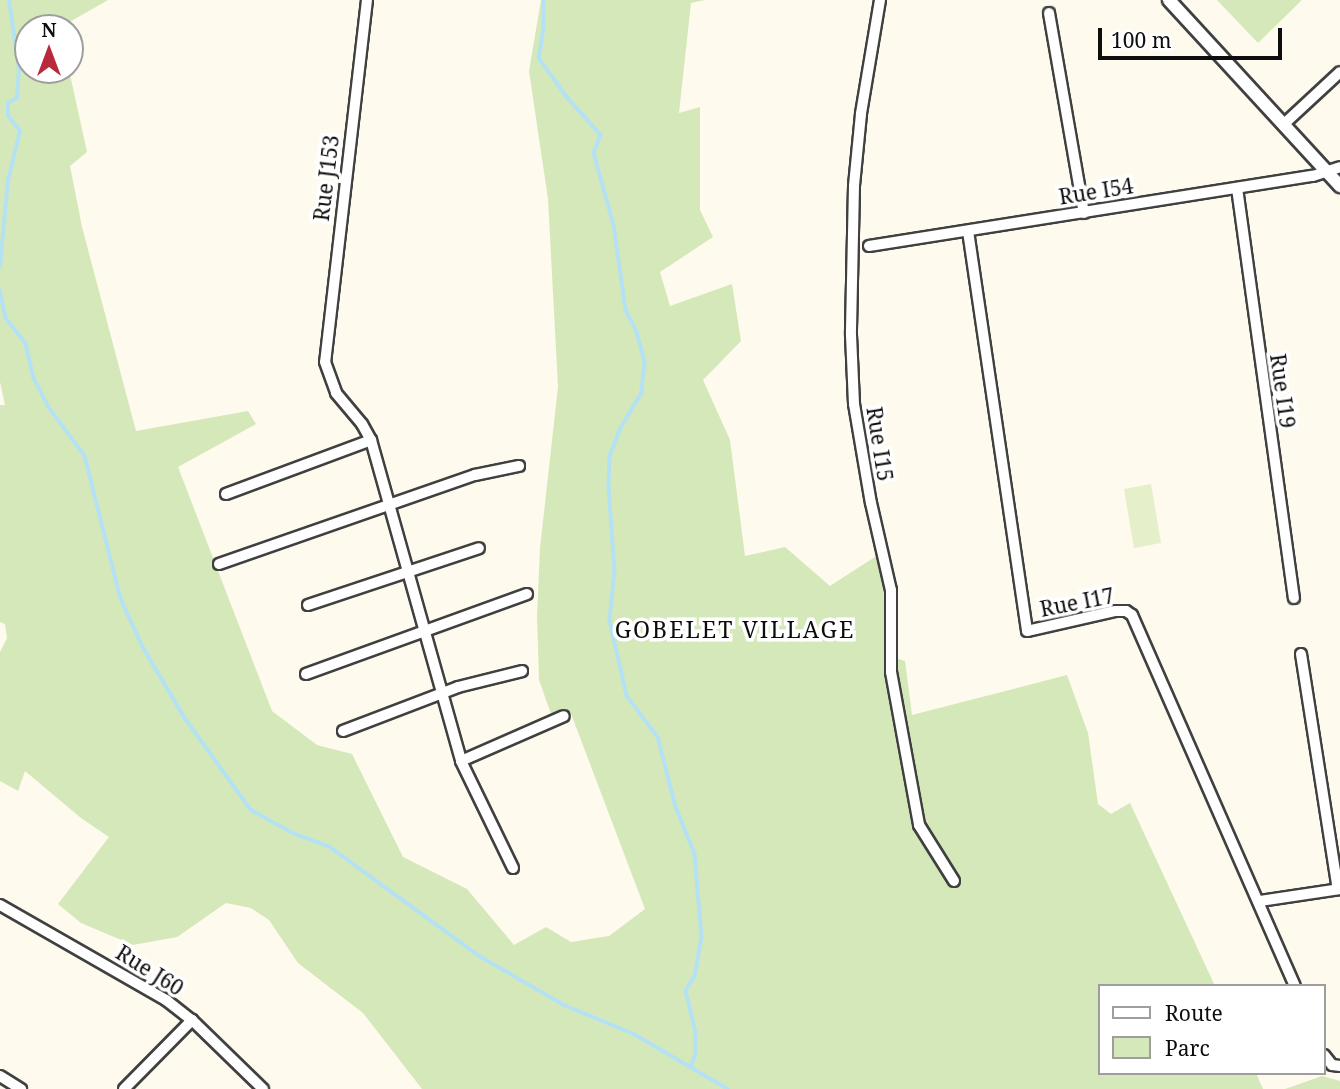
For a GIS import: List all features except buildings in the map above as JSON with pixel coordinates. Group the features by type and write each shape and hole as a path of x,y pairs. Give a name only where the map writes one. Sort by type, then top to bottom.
{"street":[{"name":"Rue J153","path":"367,0 325,362 336,393 362,424 371,440"},
{"name":"Rue I15","path":"880,0 861,114 854,186 851,335 854,404 869,492 891,590 891,672 919,825 954,881"},
{"path":"1169,0 1284,124 1334,170 1340,186"},
{"path":"1049,13 1084,213"},
{"path":"1284,124 1340,72"},
{"name":"Rue I54","path":"869,246 1237,188 1334,170"},
{"name":"Rue I19","path":"1237,188 1294,598"},
{"name":"Rue I17","path":"968,231 1027,631 1116,611 1126,611 1132,615 1260,901 1294,984"},
{"path":"226,494 371,440 461,761 513,868"},
{"path":"219,564 475,475 519,466"},
{"path":"308,605 479,548"},
{"path":"306,674 527,594"},
{"path":"1260,901 1339,889 1301,654"},
{"path":"343,731 442,693 522,671"},
{"path":"461,761 565,716"},
{"name":"Rue J60","path":"0,905 166,1000 192,1020 264,1089"},
{"path":"124,1089 192,1020"},
{"path":"1326,1058 1332,1065 1340,1066"},
{"path":"0,1076 21,1089"}],"green space":[{"path":"0,0 108,0 84,14 14,14 14,84 72,84 87,152 70,166 82,227 136,431 248,411 256,424 178,467 272,711 317,745 352,754 403,857 467,889 514,945 546,927 571,942 609,936 645,909 570,711 551,714 539,680 537,616 540,548 558,387 548,199 529,71 541,0 705,0 691,3 679,113 700,107 700,210 713,237 660,272 670,306 732,284 741,341 703,380 730,440 745,556 785,547 830,586 881,553 888,656 905,661 912,715 1067,675 1088,733 1098,804 1111,814 1130,803 1214,984 1098,984 1098,1075 1257,1075 1263,1089 422,1089 363,1013 298,963 269,920 251,908 226,903 177,937 133,945 81,923 58,904 109,837 81,818 25,771 18,791 0,781 0,652 7,638 5,624 0,622 0,405 5,405 0,382"},
{"path":"1217,0 1302,0 1258,43"},
{"path":"1151,484 1161,543 1134,548 1124,489"},
{"path":"1322,1076 1340,1081 1340,1089 1285,1089"}],"waterway":[{"path":"0,267 8,181 20,131 8,116 8,103 17,98 19,70 9,0"},
{"path":"544,0 544,28 539,58 567,97 601,135 594,153 614,225 626,310 637,332 645,362 642,393 621,428 610,457 609,487 615,570 610,621 627,696 658,737 676,807 695,854 702,937 695,976 686,991 696,1033 696,1055 691,1066"},
{"path":"0,290 6,318 26,344 34,378 48,406 85,456 121,599 143,647 185,718 251,810 295,834 330,847 481,957 564,1005 634,1034 728,1089"}],"district":[{"name":"GOBELET VILLAGE","path":"735,629"}]}
